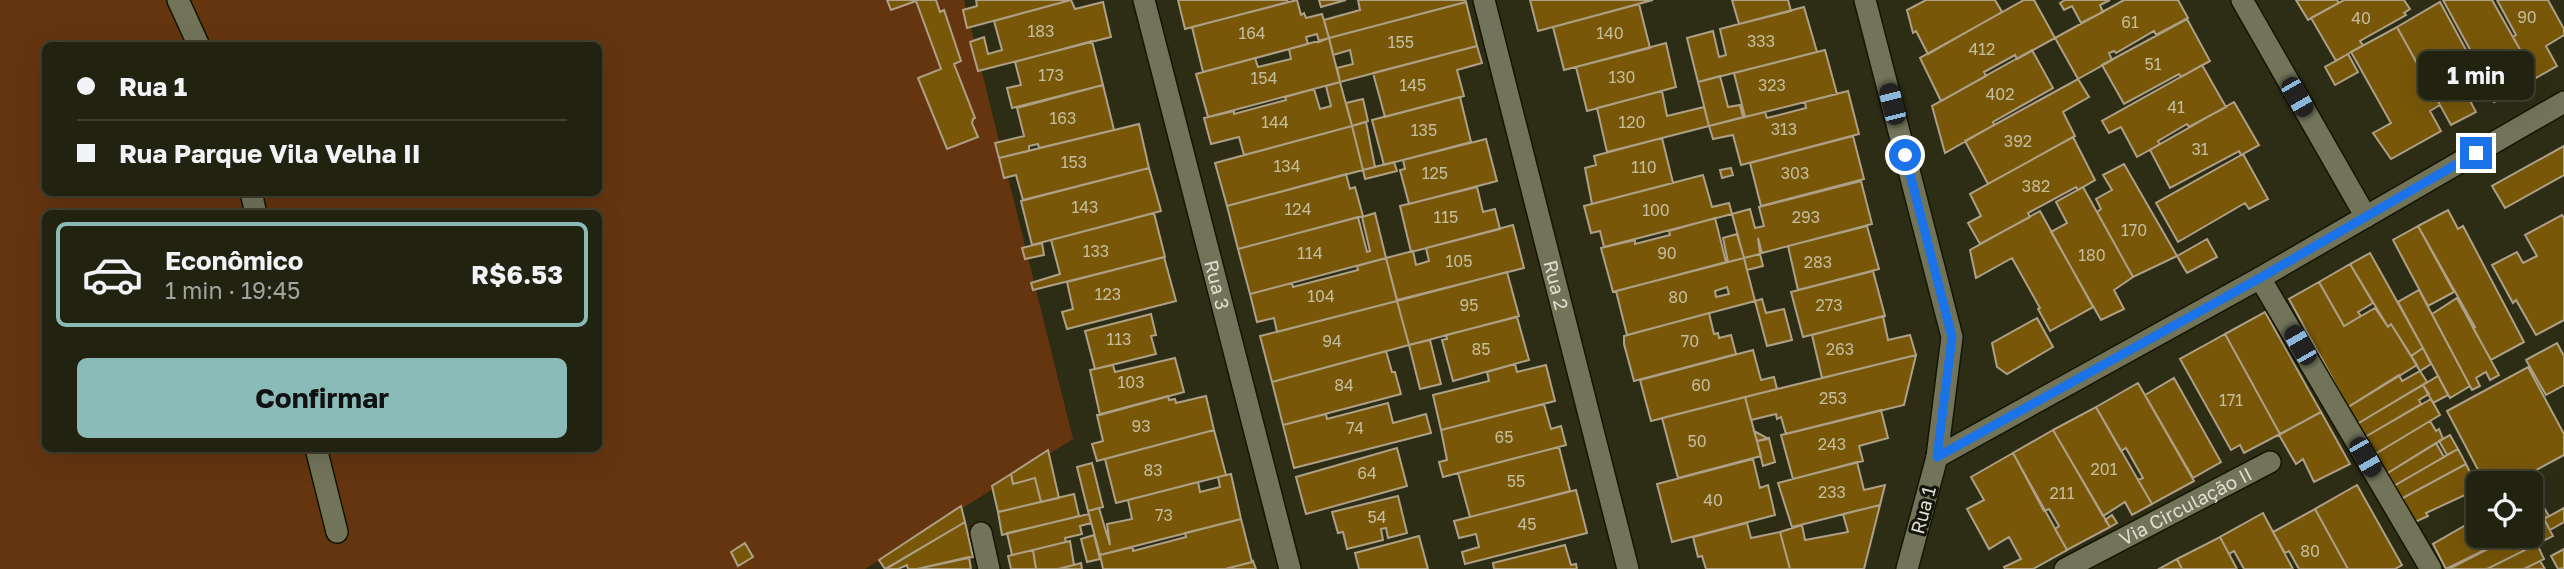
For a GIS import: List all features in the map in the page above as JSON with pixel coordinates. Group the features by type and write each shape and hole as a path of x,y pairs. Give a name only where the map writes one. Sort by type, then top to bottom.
{"street":[{"path":"178,0 197,42"},
{"name":"Rua 3","path":"1144,0 1290,569"},
{"name":"Rua 2","path":"1484,0 1628,569"},
{"name":"Rua 1","path":"1865,0 1952,337 1937,457 1907,569"},
{"path":"2242,0 2366,217"},
{"path":"1937,457 2260,278 2564,102"},
{"path":"2260,278 2431,569"},
{"path":"317,452 337,532"},
{"name":"Via Circulação II","path":"2065,569 2270,462"},
{"path":"981,533 989,569"}],"shaded area":[{"path":"0,0 964,0 1073,439 865,569 0,569"}],"building":[{"path":"887,0 936,0 940,12 944,10 961,61 954,64 975,118 972,123 978,137 947,149 918,78 941,69 916,1 891,10"},
{"path":"976,0 1071,0 967,28 963,10 977,6"},
{"path":"1071,0 1075,9 1103,2 1111,37 978,71 970,42 984,37 988,54 1002,50 994,21"},
{"path":"1178,0 1287,0 1288,2 1185,29"},
{"path":"1297,0 1301,15 1304,13 1306,18 1322,14 1329,38 1319,42 1317,34 1306,37 1308,44 1203,72 1192,27"},
{"path":"1319,0 1346,0 1321,7"},
{"path":"1358,0 1466,2 1329,38 1324,20 1360,10"},
{"path":"1530,0 1653,0 1538,31"},
{"path":"1732,0 1788,0 1791,11 1739,24"},
{"path":"1926,0 1995,0 2002,12 1928,54 1916,31 1913,33 1907,10"},
{"path":"2024,0 2034,0 2055,38 2017,59 2015,55 1984,72 1986,76 1941,101 1920,58"},
{"path":"2065,0 2110,0 2100,5 2103,12 2081,23 2072,6 2064,10 2060,3"},
{"path":"2124,0 2178,0 2188,18 2156,35 2154,31 2116,53 2109,53 2112,60 2078,79 2055,38"},
{"path":"2296,0 2337,0 2339,3 2308,20"},
{"path":"2344,0 2404,0 2410,9 2404,13 2406,15 2360,41 2363,45 2336,61 2311,18"},
{"path":"2443,0 2492,0 2536,78 2494,102 2470,57 2473,55"},
{"path":"2497,0 2548,0 2564,29 2564,35 2546,46 2557,66 2536,78 2513,37 2516,35"},
{"path":"1466,2 1477,46 1340,82 1337,68 1353,64 1350,50 1333,55 1329,38"},
{"path":"2440,2 2484,83 2466,93 2476,112 2451,125 2397,27"},
{"path":"1639,4 1650,48 1564,70 1553,27"},
{"path":"1804,7 1817,52 1698,82 1687,38 1713,31 1719,57 1726,55 1720,29"},
{"path":"2187,19 2210,61 2181,77 2179,74 2124,104 2102,65"},
{"path":"2397,27 2440,105 2430,111 2441,131 2391,159 2373,133 2391,123 2351,52"},
{"path":"1329,38 1340,82 1208,117 1196,74 1255,58 1258,67 1291,59 1289,49"},
{"path":"1092,41 1103,85 1012,108 1007,88 1021,85 1015,62"},
{"path":"1666,43 1676,87 1587,111 1576,67"},
{"path":"1477,46 1482,63 1457,70 1464,96 1385,117 1373,73"},
{"path":"1825,50 1837,94 1745,117 1734,73"},
{"path":"2032,50 2053,88 1945,153 1932,106"},
{"path":"2348,54 2358,72 2335,85 2325,67"},
{"path":"2202,65 2226,107 2189,127 2187,124 2137,157 2121,127 2109,133 2102,121"},
{"path":"1720,76 1728,107 1740,105 1743,117 1709,126 1698,82"},
{"path":"2078,79 2089,97 2063,112 2075,136 1988,184 1965,141"},
{"path":"1340,82 1352,126 1244,155 1239,137 1211,144 1204,118 1234,111 1234,114 1286,100 1285,97 1314,89 1320,109 1331,106 1326,86"},
{"path":"1103,85 1114,130 1039,148 1038,144 1029,146 1029,151 999,158 995,143 1024,136 1017,108"},
{"path":"1662,91 1667,116 1704,107 1709,126 1607,152 1597,108"},
{"path":"1848,91 1859,134 1741,165 1733,135 1713,139 1709,126 1765,112 1767,118 1806,108 1805,102"},
{"path":"1460,97 1471,142 1384,165 1372,120"},
{"path":"1363,99 1368,121 1352,126 1346,103"},
{"path":"2234,102 2259,145 2241,155 2239,151 2170,188 2150,150"},
{"path":"1366,122 1375,167 1363,170 1352,126"},
{"path":"1139,124 1149,168 1023,200 1016,175 1004,178 999,158"},
{"path":"1352,126 1363,170 1227,206 1215,163"},
{"path":"1853,136 1864,179 1761,206 1750,163"},
{"path":"2073,137 2095,180 2078,190 2076,187 2028,213 2030,217 1980,244 1968,223 1981,216 1970,194"},
{"path":"1662,138 1673,183 1592,204 1585,168 1596,165 1594,156"},
{"path":"1486,139 1497,181 1409,204 1400,170 1405,169 1403,160"},
{"path":"2564,146 2564,175 2505,208 2492,186"},
{"path":"2243,154 2268,199 2249,209 2245,203 2178,242 2156,203"},
{"path":"1394,162 1397,171 1365,179 1363,170"},
{"path":"2124,164 2177,256 2133,277 2097,212 2101,209 2096,199 2112,190 2103,175"},
{"path":"1149,168 1161,211 1032,245 1021,201"},
{"path":"1731,168 1733,175 1722,178 1720,170"},
{"path":"1346,174 1350,189 1355,187 1363,216 1238,249 1227,206"},
{"path":"1703,175 1712,207 1729,203 1732,214 1604,247 1600,231 1591,233 1584,206"},
{"path":"1861,181 1872,224 1762,253 1758,238 1760,254 1744,258 1732,214 1750,209 1755,228 1764,226 1759,207"},
{"path":"1477,187 1483,212 1495,209 1500,229 1411,252 1400,206"},
{"path":"2083,187 2133,277 2114,290 2124,309 2101,320 2051,232 2067,223 2056,202"},
{"path":"2448,210 2458,229 2463,226 2524,342 2491,360 2418,226"},
{"path":"2040,211 2093,307 2050,331 2012,258 1976,278 1970,250"},
{"path":"1154,213 1165,257 1033,290 1031,283 1060,274 1051,240"},
{"path":"1375,213 1386,258 1250,294 1238,249 1358,217 1367,252 1370,251 1362,217"},
{"path":"2562,215 2564,320 2536,335 2516,300 2513,303 2492,265 2517,252 2523,263 2537,256 2525,235"},
{"path":"1715,218 1726,262 1613,292 1601,248 1635,240 1635,244 1670,235 1669,231"},
{"path":"1513,225 1524,268 1397,300 1386,258 1413,251 1416,265 1429,261 1426,248"},
{"path":"1867,226 1879,269 1798,290 1788,246"},
{"path":"2418,226 2454,292 2428,306 2393,240"},
{"path":"1737,234 1744,258 1728,262 1723,238"},
{"path":"2207,239 2217,257 2187,273 2177,256"},
{"path":"1042,243 1044,255 1025,259 1022,248"},
{"path":"2370,253 2423,348 2411,356 2391,324 2388,327 2350,264"},
{"path":"1760,254 1763,266 1747,270 1744,258"},
{"path":"1164,257 1176,301 1067,329 1062,312 1073,309 1067,282"},
{"path":"1386,258 1397,301 1277,332 1274,318 1257,322 1250,294 1292,283 1293,287 1358,270 1357,266"},
{"path":"1744,258 1755,301 1627,335 1616,291","holes":["1727,287 1729,294 1716,297 1715,291"]},
{"path":"2350,264 2373,303 2358,312 2361,316 2344,326 2319,282"},
{"path":"1873,271 1885,316 1803,337 1791,292"},
{"path":"1507,272 1519,316 1409,345 1397,301"},
{"path":"2319,282 2344,326 2375,308 2388,327 2391,324 2417,365 2348,407 2289,299"},
{"path":"2419,290 2470,386 2450,398 2398,302"},
{"path":"2457,298 2499,375 2490,380 2486,372 2476,378 2480,386 2472,390 2432,314"},
{"path":"1762,299 1766,313 1784,309 1792,340 1767,346 1755,301"},
{"path":"1397,301 1409,345 1272,382 1260,336"},
{"path":"2265,312 2321,412 2280,434 2225,334"},
{"path":"1709,313 1714,334 1718,333 1719,338 1731,335 1736,354 1634,381 1624,336"},
{"path":"1151,314 1156,335 1151,336 1156,354 1095,369 1085,331"},
{"path":"1883,316 1888,340 1910,335 1916,355 1822,378 1812,335"},
{"path":"1517,317 1529,360 1453,381 1442,340 1447,339 1446,335"},
{"path":"2037,318 2053,347 2007,374 1997,367 1992,343"},
{"path":"2225,334 2280,434 2244,453 2240,445 2231,450 2180,359"},
{"path":"1430,340 1441,384 1420,389 1409,345"},
{"path":"2557,343 2564,356 2564,385 2546,395 2526,360"},
{"path":"2423,348 2431,364 2420,371 2411,356"},
{"path":"1753,350 1761,380 1774,377 1777,389 1651,421 1640,380"},
{"path":"1386,351 1401,394 1283,425 1272,382"},
{"path":"1916,355 1904,405 1786,434 1781,417 1777,419 1776,414 1751,420 1745,397"},
{"path":"1175,358 1184,392 1100,415 1090,370 1113,365 1115,372"},
{"path":"1515,364 1517,372 1546,365 1555,401 1441,430 1433,395 1489,381 1487,372"},
{"path":"2528,367 2564,434 2564,455 2534,471 2479,471 2447,411"},
{"path":"2420,371 2427,382 2357,424 2348,407 2399,375 2402,381"},
{"path":"2438,376 2448,395 2433,403 2423,385"},
{"path":"2174,378 2221,462 2193,478 2145,395"},
{"path":"2138,383 2194,481 2152,504 2138,480 2143,478 2126,448 2121,451 2096,407"},
{"path":"2423,385 2429,394 2419,400 2421,404 2365,437 2357,424"},
{"path":"1168,396 1169,400 1175,399 1176,403 1206,396 1214,430 1097,461 1092,444 1103,441 1097,415"},
{"path":"1745,397 1761,456 1678,478 1662,418"},
{"path":"2431,399 2440,415 2375,454 2365,437"},
{"path":"1388,403 1393,423 1426,414 1431,433 1294,468 1283,425 1326,414 1327,419"},
{"path":"1544,404 1551,429 1561,426 1566,445 1443,477 1439,462 1447,460 1441,430"},
{"path":"2096,407 2152,504 2132,515 2125,502 2103,516 2053,430"},
{"path":"1881,410 1888,438 1859,446 1863,461 1793,479 1781,435"},
{"path":"2321,412 2350,464 2314,482 2303,459 2296,464 2279,435"},
{"path":"2430,421 2436,431 2439,429 2443,439 2386,474 2375,454"},
{"path":"1214,430 1226,475 1116,503 1105,459"},
{"path":"2053,430 2110,527 2067,550 2055,529 2059,526 2049,509 2044,511 2013,453"},
{"path":"1754,431 1767,438 1768,439 1757,441"},
{"path":"2450,435 2458,449 2447,455 2439,441"},
{"path":"1769,438 1775,462 1763,466 1757,441"},
{"path":"2436,443 2444,457 2394,486 2386,474"},
{"path":"1559,447 1570,491 1470,517 1458,473"},
{"path":"1397,448 1407,486 1306,514 1296,477"},
{"path":"2458,449 2466,464 2401,499 2394,486"},
{"path":"1048,450 1059,498 1041,502 1035,478 1013,484 1011,474"},
{"path":"2013,453 2067,550 2033,569 2005,569 2004,567 2021,559 2009,537 1989,549 1967,509 1984,500 1971,477"},
{"path":"1753,459 1760,488 1768,485 1775,515 1672,542 1657,484"},
{"path":"1857,462 1864,490 1885,485 1880,505 1792,527 1778,483"},
{"path":"1092,463 1103,507 1088,511 1077,467"},
{"path":"2466,464 2469,471 2466,471 2466,495 2426,513 2428,516 2415,522 2401,499"},
{"path":"1011,474 1013,484 1035,478 1041,502 998,512 992,486"},
{"path":"1231,474 1241,519 1100,555 1088,511 1099,508 1110,545 1107,524 1132,519 1128,500 1198,482 1200,492 1220,487 1218,477"},
{"path":"2357,485 2402,565 2395,569 2348,569 2315,509"},
{"path":"1576,490 1587,533 1465,564 1462,552 1479,547 1476,534 1459,538 1454,521"},
{"path":"1074,494 1079,516 1002,535 998,512"},
{"path":"1398,496 1407,533 1388,538 1386,528 1381,529 1383,540 1347,549 1343,532 1338,533 1332,512"},
{"path":"1880,505 1864,569 1790,569 1780,532 1802,525 1805,540 1848,532 1843,514"},
{"path":"961,506 965,522 885,569 879,560"},
{"path":"2543,506 2549,516 2543,519"},
{"path":"2564,508 2564,522 2550,530 2544,519"},
{"path":"2315,509 2348,569 2299,569 2289,551 2285,553 2273,532"},
{"path":"2263,513 2293,569 2244,569 2234,551 2229,554 2220,537"},
{"path":"1089,514 1091,523 1080,526 1082,534 1065,538 1066,542 1012,555 1007,533"},
{"path":"2112,515 2117,523 2110,527 2105,520"},
{"path":"1241,519 1252,562 1225,569 1103,569 1100,555 1133,547 1133,551 1186,537 1185,533"},
{"path":"2543,520 2553,536 2543,541"},
{"path":"965,522 973,557 917,569 908,569 907,565 898,569 886,569"},
{"path":"1747,523 1751,538 1780,532 1790,569 1706,569 1702,556 1698,557 1693,537"},
{"path":"2466,525 2466,548 2489,548 2446,569 2433,544"},
{"path":"1094,535 1100,559 1087,562 1081,539"},
{"path":"1419,536 1428,569 1359,569 1355,553"},
{"path":"2220,537 2237,569 2182,569 2177,559"},
{"path":"1070,541 1074,565 1058,569 1036,569 1033,550"},
{"path":"745,543 753,557 738,566 731,552"},
{"path":"1565,545 1571,565 1576,564 1577,569 1494,569 1493,563"},
{"path":"2490,548 2529,548 2487,569 2449,569"},
{"path":"2529,548 2539,548 2544,559 2524,569 2487,569"},
{"path":"2564,549 2564,568 2558,569 2551,556"},
{"path":"1033,550 1036,569 1011,569 1008,556"},
{"path":"969,557 971,569 917,569"},
{"path":"2177,559 2182,569 2159,569"},
{"path":"2540,561 2545,569 2524,569"},
{"path":"1252,562 1256,569 1225,569"},
{"path":"1081,563 1082,569 1058,569 1074,565"}],"route":[{"path":"1905,155 1952,337 1937,457 2260,278 2476,153"}]}
